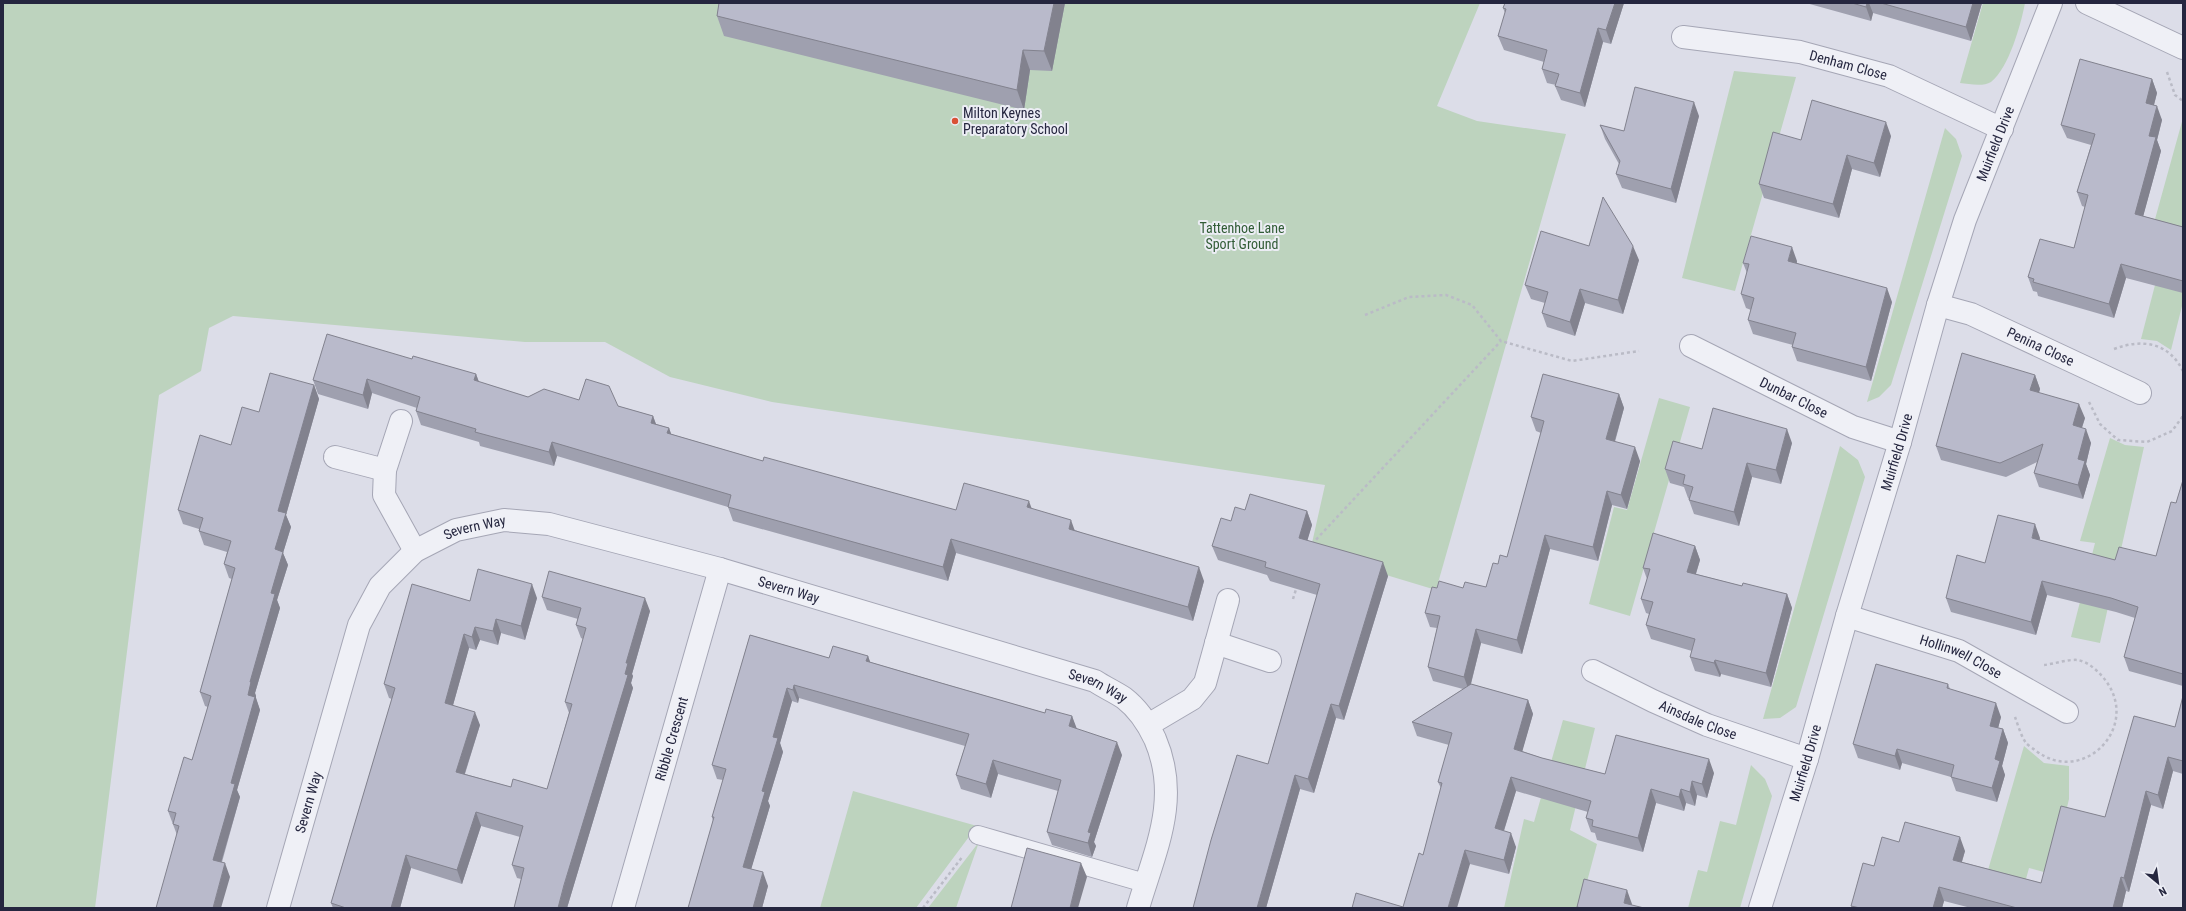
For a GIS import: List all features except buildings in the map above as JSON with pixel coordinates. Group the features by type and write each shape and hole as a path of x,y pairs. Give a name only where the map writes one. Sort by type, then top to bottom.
{"street":[{"name":"Muirfield Drive","path":"1760,908 1807,759 1847,616 1900,442 1938,305 1965,220 2051,3"},
{"path":"2087,3 2183,48"},
{"name":"Denham Close","path":"1683,37 1800,52 1889,76 2002,129"},
{"name":"Penina Close","path":"1938,305 1971,314 2140,394"},
{"name":"Dunbar Close","path":"1691,346 1854,427 1900,442"},
{"path":"401,421 385,470 384,495 415,551"},
{"path":"335,457 385,470"},
{"name":"Severn Way","path":"278,908 359,625 380,586 415,551 456,530 504,520 549,524 720,569 1095,681 1124,699 1148,725 1162,756 1167,791 1164,825 1138,908"},
{"name":"Ribble Crescent","path":"623,908 720,569"},
{"path":"1148,725 1192,699 1204,683 1228,600"},
{"name":"Hollinwell Close","path":"1847,616 1959,651 2067,712"},
{"path":"1216,643 1270,661"},
{"name":"Ainsdale Close","path":"1593,671 1653,701 1707,725 1807,759"}],"lane":[{"path":"978,835 1145,883"}],"path":[{"path":"2166,70 2175,95 2183,101"},
{"path":"1366,315 1409,297 1446,295 1472,305 1501,341 1572,361 1639,351"},
{"path":"1310,546 1501,341"},
{"path":"2108,351 2127,344 2156,344 2177,359 2183,371"},
{"path":"2088,400 2100,424 2118,440 2147,442 2172,431 2183,416"},
{"path":"1293,599 1298,584"},
{"path":"2015,715 2025,742 2046,758 2072,763 2096,754 2111,736 2118,713 2113,691 2099,672 2078,660 2043,666"},
{"path":"923,908 978,835"}],"green space":[{"name":"Tattenhoe Lane Sport Ground","path":"3,3 1480,3 1437,106 1477,121 1566,134 1436,590 1310,552 1325,485 772,402 670,377 605,342 525,342 233,316 209,328 201,371 159,395 95,908 3,908"},
{"path":"1983,3 2025,3 2021,22 2009,56 1997,75 1988,84 1976,85 1960,83"},
{"path":"1734,71 1796,77 1735,291 1682,278"},
{"path":"2183,118 2183,302 2171,350 2157,341 2141,339 2168,235 2152,230"},
{"path":"1945,128 1956,139 1962,156 1891,385 1879,397 1867,402"},
{"path":"1659,398 1690,407 1630,616 1589,604 1614,507 1627,510"},
{"path":"2110,438 2125,445 2144,447 2100,643 2071,637 2095,543 2080,541"},
{"path":"1840,446 1858,460 1865,477 1796,707 1780,718 1763,719"},
{"path":"1563,720 1595,728 1570,830 1597,844 1580,908 1504,908 1524,819 1534,822"},
{"path":"2024,746 2044,763 2069,766 2069,799 2051,874 2029,868 2018,908 1977,908"},
{"path":"1751,765 1765,779 1772,796 1740,908 1688,908 1698,870 1707,872 1720,821 1736,825"},
{"path":"853,791 977,826 916,908 820,908"},
{"path":"979,842 956,908 928,908"}],"place":[{"name":"Milton Keynes Preparatory School","path":"955,121"}]}
